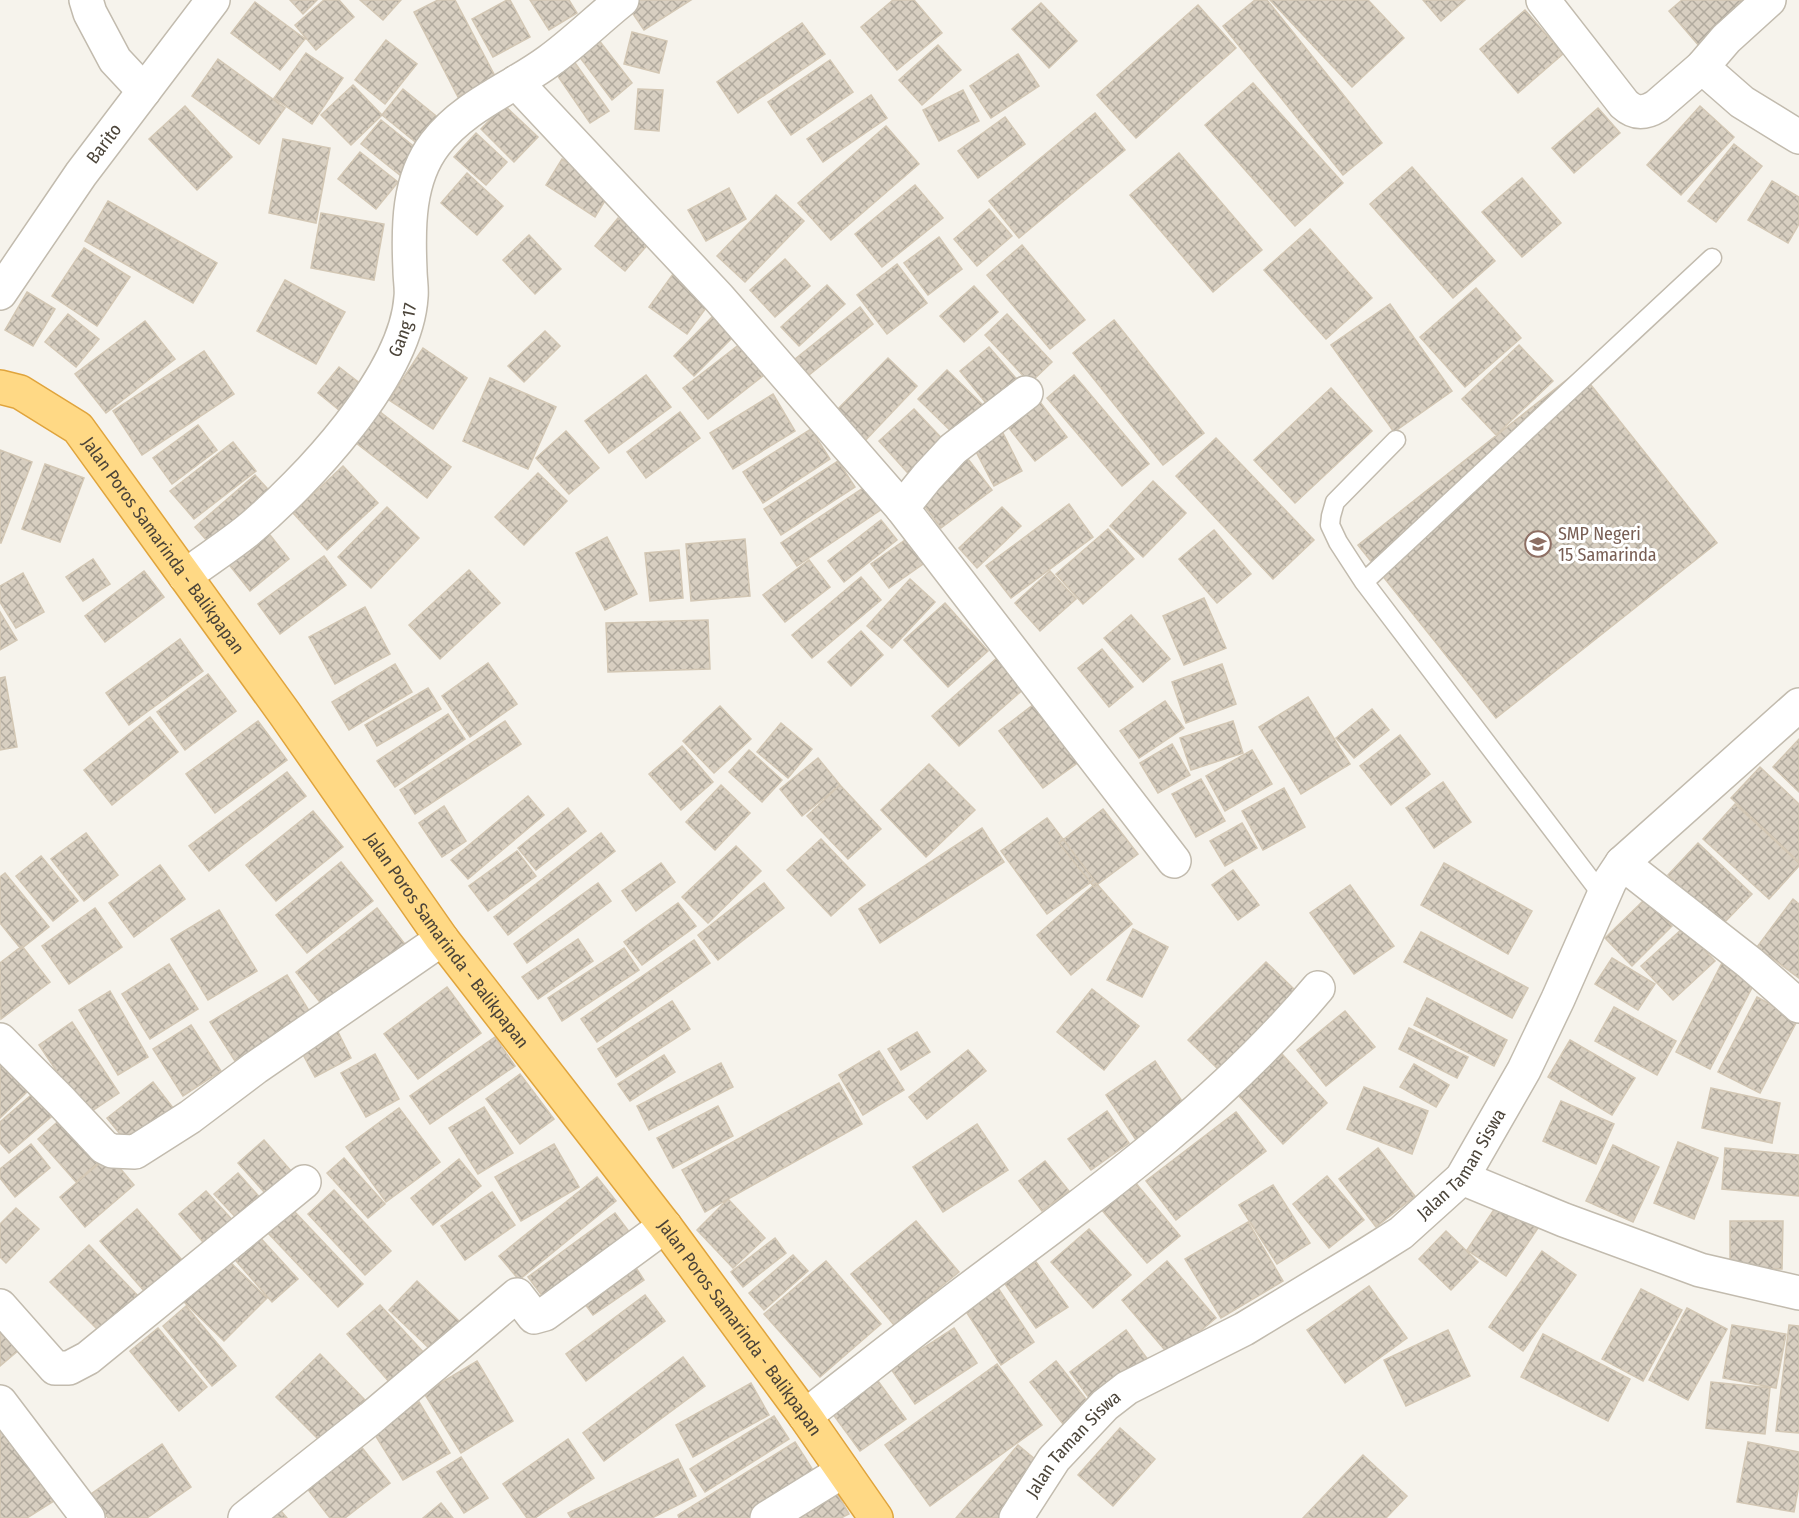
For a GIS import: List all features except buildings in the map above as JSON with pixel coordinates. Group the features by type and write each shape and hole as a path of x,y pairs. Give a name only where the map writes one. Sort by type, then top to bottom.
{"highway":[{"name":"Jalan Poros Samarinda - Balikpapan","path":"0,387 20,392 78,428 278,705 442,939 665,1226 805,1416 876,1518"}],"street":[{"path":"86,0 90,13 115,60 144,91"},
{"name":"Barito","path":"0,293 81,174 213,0"},
{"name":"Gang 17","path":"185,576 246,532 281,501 315,465 372,396 405,333 411,297 409,236 411,206 419,174 435,144 460,118 496,92 549,61 622,0"},
{"path":"1543,0 1618,97 1633,112 1648,111 1657,106 1702,68 1726,39 1769,0"},
{"path":"1702,68 1742,102 1799,137"},
{"path":"516,82 719,298 902,508 1174,861"},
{"path":"902,508 953,449 1026,393"},
{"name":"Jalan Taman Siswa","path":"1016,1518 1054,1459 1105,1405 1127,1388 1244,1329 1366,1255 1401,1233 1462,1178 1524,1070 1610,881 1622,863 1799,705"},
{"path":"1622,863 1750,963 1799,1005"},
{"path":"0,1040 62,1101 104,1148 112,1151 135,1152 190,1117 255,1068 442,939"},
{"path":"805,1416 973,1286 1117,1179 1178,1129 1284,1028 1318,988"},
{"path":"1462,1178 1564,1220 1700,1270 1799,1293"},
{"path":"0,1306 55,1368 69,1368 88,1358 303,1182"},
{"path":"245,1518 371,1418 517,1295 534,1317 545,1314 665,1226"},
{"path":"0,1402 88,1518"},
{"path":"767,1518 843,1471"}],"lane":[{"path":"1364,582 1712,258"},
{"path":"1396,440 1335,502 1330,525 1338,542 1364,582 1603,896"}],"place":[{"name":"SMP Negeri 15 Samarinda","path":"1538,544"}]}
